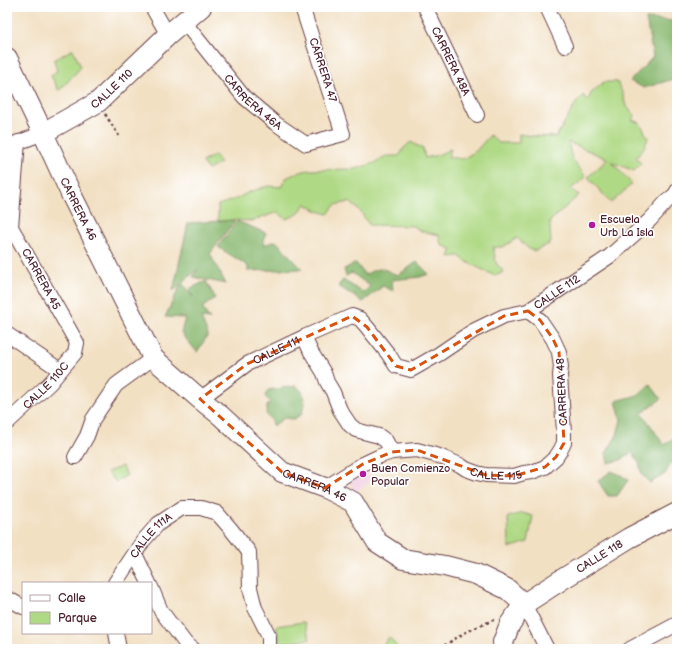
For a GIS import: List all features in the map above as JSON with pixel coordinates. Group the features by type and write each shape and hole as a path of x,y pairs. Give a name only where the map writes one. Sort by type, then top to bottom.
{"street":[{"path":"152,7 168,35"},
{"name":"CALLE 110","path":"12,145 43,133 98,102 168,35 201,7"},
{"name":"CARRERA 47","path":"302,7 343,134"},
{"name":"CARRERA 48A","path":"425,7 477,115"},
{"path":"547,7 565,46"},
{"name":"CARRERA 46A","path":"184,22 244,97 274,123 306,144 343,134"},
{"name":"CARRERA 46","path":"7,58 72,196 153,358 220,415 282,472 325,488 353,502 377,542 404,559 445,566 476,574 507,589 524,604 547,649"},
{"name":"CARRERA 45","path":"12,145 11,227 77,343"},
{"name":"CALLE 112","path":"360,319 396,366 411,370 439,354 473,331 504,316 528,311 610,256 677,193"},
{"name":"CARRERA 48","path":"528,311 540,320 553,339 559,352 564,443 556,458"},
{"name":"CALLE 111","path":"200,399 247,364 352,316 360,319"},
{"path":"7,334 60,370"},
{"path":"304,337 324,373 340,410 350,425 356,430 379,436 386,442 392,452"},
{"name":"CALLE 110C","path":"7,423 50,383 75,353 77,343"},
{"path":"75,457 87,436 93,419 116,385 153,358"},
{"name":"CALLE 115","path":"325,488 363,464 392,452 417,450 439,456 466,469 486,475 514,476 532,472 545,467 556,458"},
{"name":"CALLE 111A","path":"116,582 143,541 158,524 182,508 201,508 217,513 248,552 250,588 255,608 269,643"},
{"name":"CALLE 118","path":"524,604 630,538 677,513"},
{"path":"135,554 149,582"},
{"path":"152,589 161,611 186,644 193,649"},
{"path":"7,598 22,606"},
{"path":"504,649 503,642 510,624 524,604"},
{"path":"630,649 677,624"},
{"path":"116,634 119,649"}],"path":[{"path":"98,102 119,136"},
{"path":"439,649 464,632 493,620 510,624"}],"highlighted area":[{"path":"528,311 540,320 553,339 559,352 564,443 556,457 545,467 514,476 486,475 417,450 392,452 363,464 325,488 282,472 200,399 247,364 352,316 367,327 396,366 411,370 504,316"}],"shaded area":[{"name":"Buen Comienzo Popular","path":"364,468 372,480 356,492 348,482"}],"green space":[{"path":"677,18 677,78 644,88 630,81 653,57 646,19 673,21"},
{"path":"73,49 81,67 59,91 51,76 57,71 54,60"},
{"path":"604,82 617,82 626,106 635,115 632,120 640,123 648,138 645,146 636,158 641,163 634,171 612,162 632,184 611,203 588,177 608,159 568,142 572,159 586,177 571,189 579,195 550,221 551,243 535,251 529,249 517,238 503,247 493,247 496,263 504,272 495,276 469,263 459,256 449,257 452,249 441,245 439,235 421,231 413,226 369,225 360,211 350,202 335,205 328,214 318,211 305,204 298,214 286,219 278,212 252,221 218,221 218,205 236,199 249,192 268,186 281,187 286,178 308,170 355,169 375,163 386,156 399,156 404,148 411,142 423,149 425,158 438,155 451,149 448,157 463,159 476,151 490,135 499,143 519,143 519,134 556,137 576,103 583,95 588,101 591,93"},
{"path":"215,155 220,163 208,170 202,162"},
{"path":"235,220 210,254 226,284 193,277 198,269 182,283 193,297 189,289 206,281 215,298 202,308 210,319 201,318 208,335 197,352 181,333 185,318 165,317 181,284 173,291 188,223"},
{"path":"237,221 266,233 263,245 276,241 302,269 248,271 248,266 218,247"},
{"path":"417,262 429,274 420,277 392,280 393,291 383,286 363,302 338,286 343,280 364,293 370,286 352,273 346,276 344,269 356,263 365,275 372,271 381,269 398,275"},
{"path":"650,384 661,399 642,413 664,445 677,435 677,453 665,474 650,483 642,475 639,463 632,452 621,460 608,463 606,453 617,435 621,420 616,401 638,395"},
{"path":"296,386 304,395 302,414 294,419 284,418 273,426 272,421 266,414 267,406 270,402 265,396 268,390"},
{"path":"122,466 127,475 116,482 107,472"},
{"path":"611,471 628,480 617,496 608,496 598,481"},
{"path":"522,513 533,516 528,542 509,548 508,517"},
{"path":"304,622 310,639 280,644 276,626"},
{"path":"389,637 399,649 381,649"}],"place":[{"name":"Escuela Urb La Isla","path":"592,225"},
{"name":"Buen Comienzo Popular","path":"363,474"}]}
